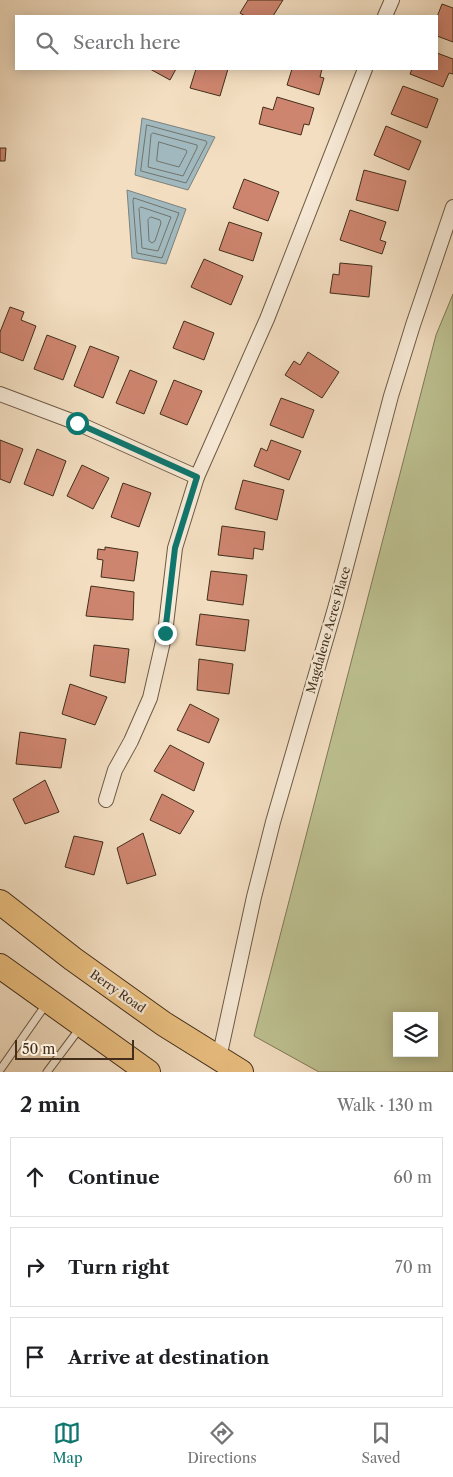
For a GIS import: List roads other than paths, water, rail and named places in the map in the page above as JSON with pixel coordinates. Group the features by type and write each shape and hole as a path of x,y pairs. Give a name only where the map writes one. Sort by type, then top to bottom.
{"highway":[{"name":"Berry Road","path":"0,902 73,959 164,1024 241,1072"},
{"path":"0,966 148,1072"}],"street":[{"path":"106,800 115,770 131,741 150,698 165,633 175,548 197,477 267,319 365,70"},
{"name":"Magdalene Acres Place","path":"219,1058 254,897 273,822 336,605 391,396 453,207"},
{"path":"0,394 77,423 197,477"}],"lane":[{"path":"0,1070 48,1001"},
{"path":"48,1072 82,1025"}],"water":[{"path":"142,118 215,137 188,190 135,175"},
{"path":"127,190 186,209 166,264 132,258"}]}
